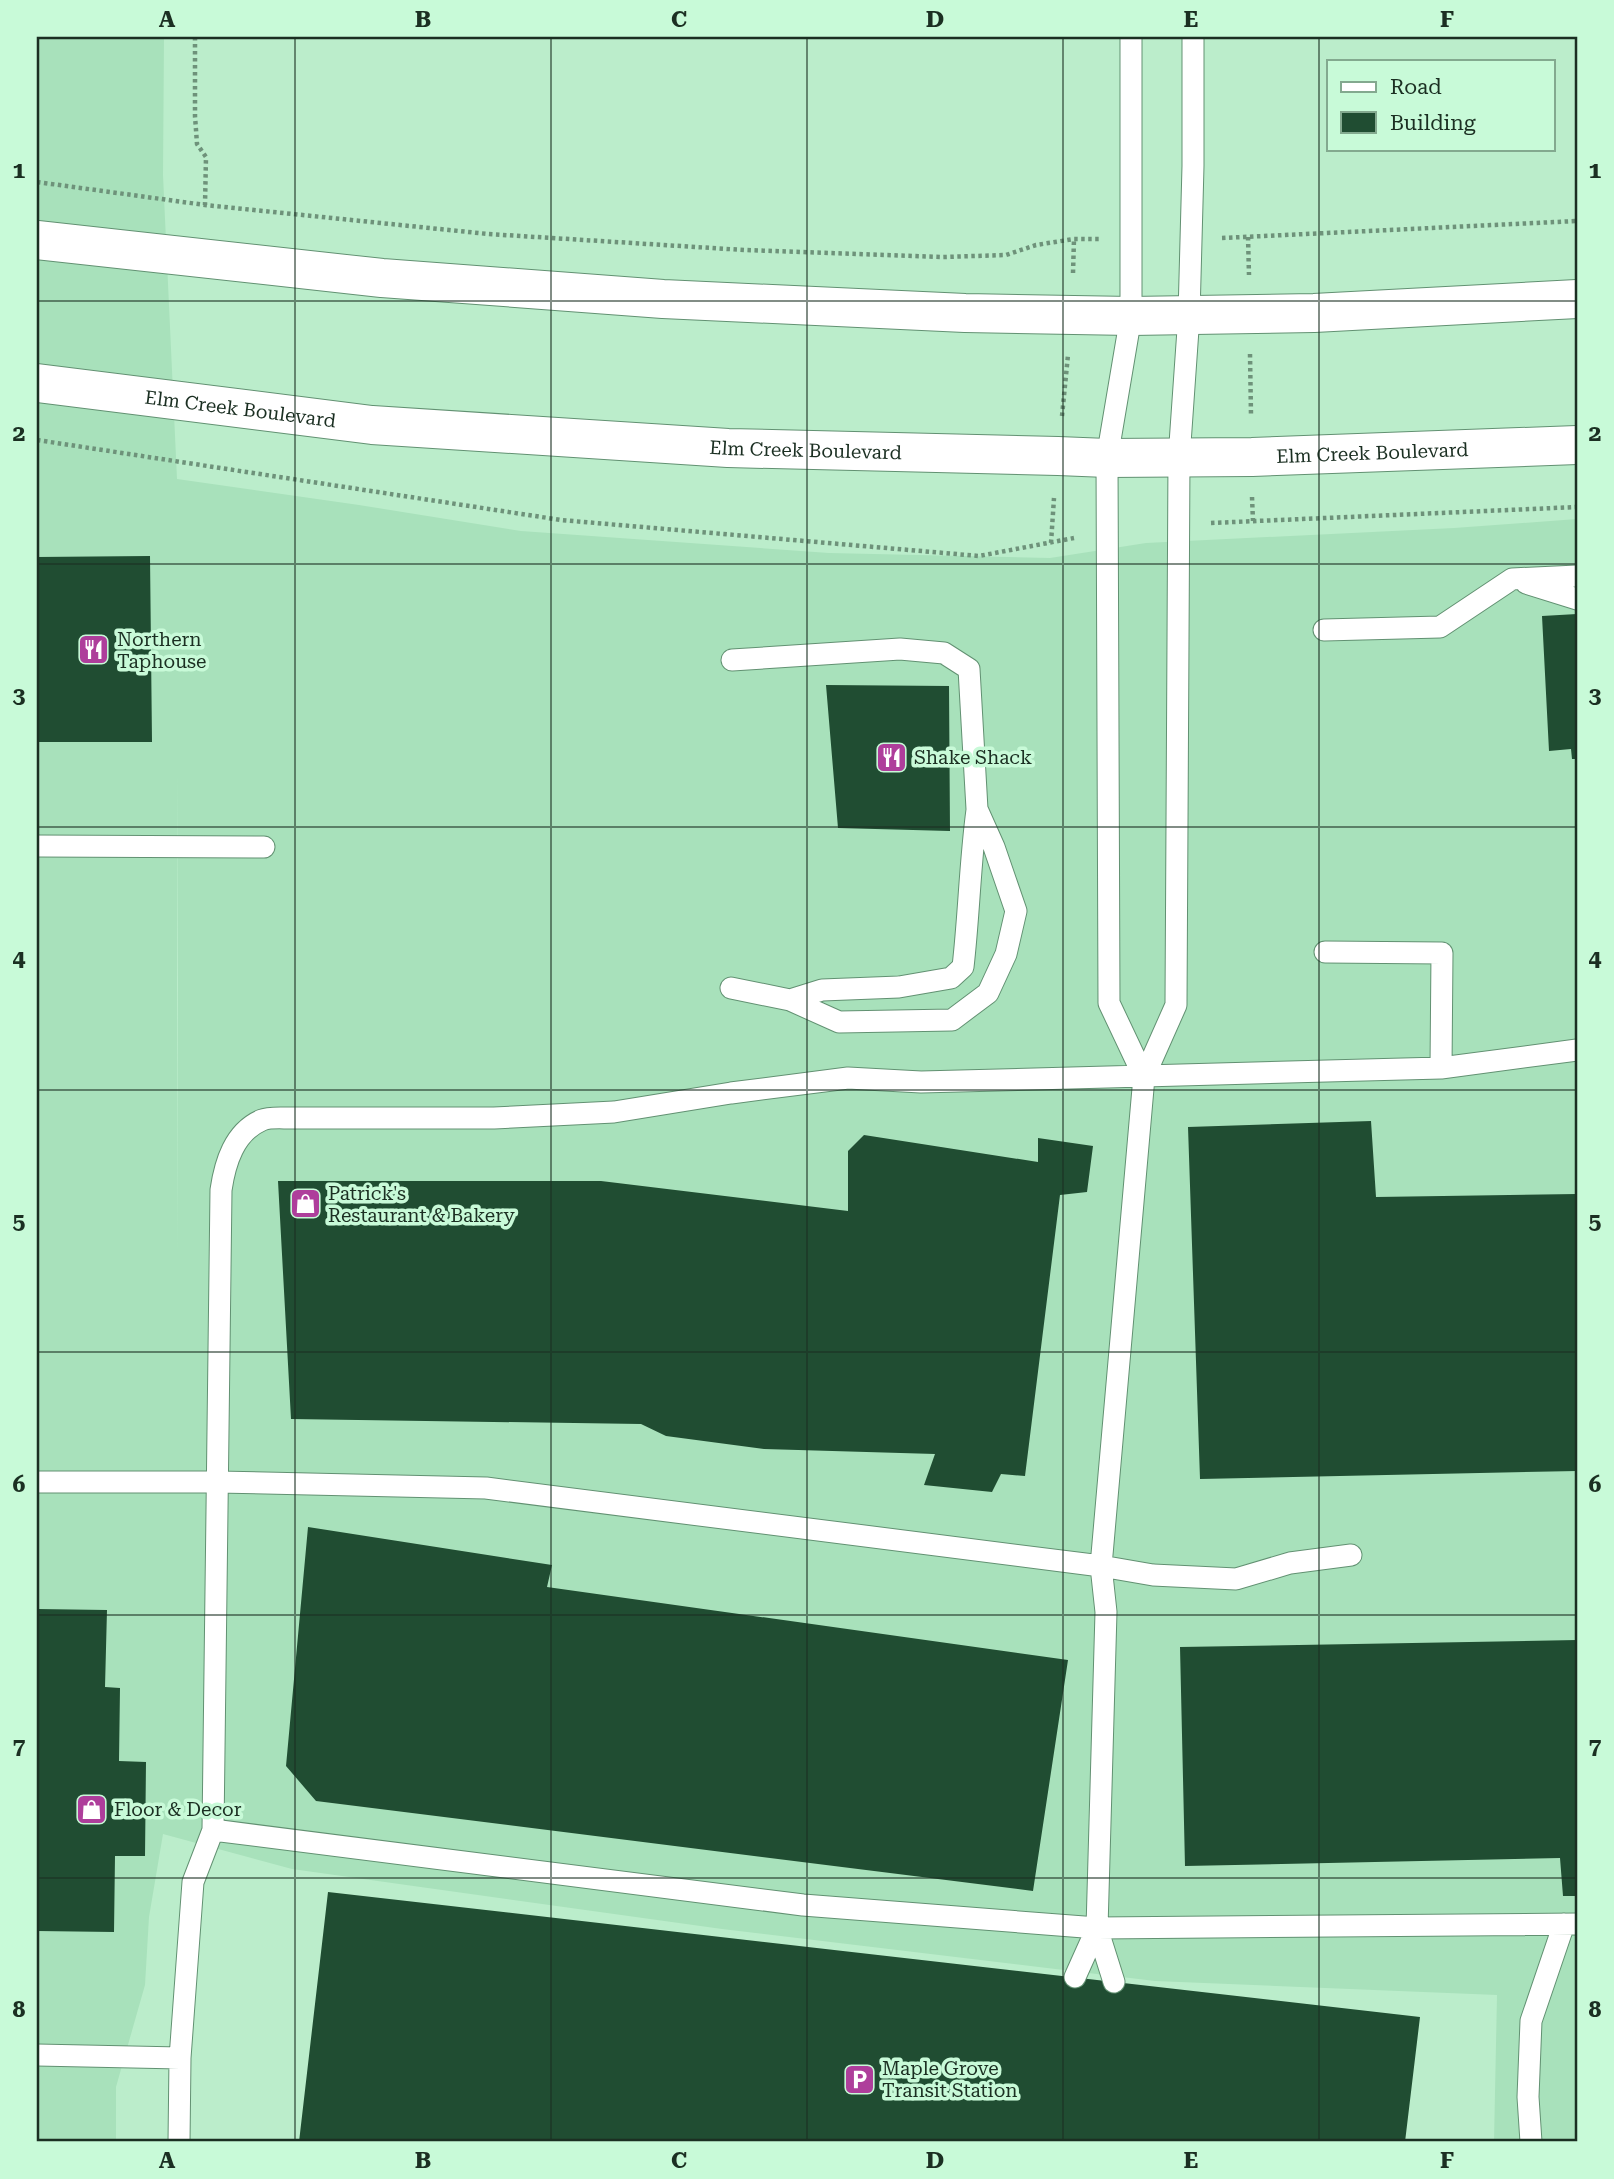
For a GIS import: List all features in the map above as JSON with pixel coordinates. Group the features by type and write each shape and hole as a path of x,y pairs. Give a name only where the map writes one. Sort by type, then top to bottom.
{"main road":[{"path":"37,240 382,278 610,295 965,313 1131,316 1314,313 1577,299"},
{"name":"Elm Creek Boulevard","path":"37,383 372,425 728,448 1179,458 1577,445"}],"lane":[{"path":"1131,37 1131,316 1107,458 1109,1003 1144,1077"},
{"path":"1114,1982 1097,1928 1106,1612 1101,1566 1144,1077 1176,1005 1179,458 1189,315 1194,166 1193,37"},
{"path":"1324,630 1440,627 1512,579 1577,576"},
{"path":"1512,579 1577,598"},
{"path":"732,660 900,649 944,653 969,669 977,809 963,967 951,978 899,987 822,990 790,1000"},
{"path":"731,988 790,1000 839,1022 952,1020 988,993 1006,954 1016,911 994,847 977,809"},
{"path":"37,846 264,847"},
{"path":"1325,953 1442,953 1441,1068"},
{"path":"179,2142 180,2058 193,1882 213,1830 221,1190 224,1168 231,1150 245,1131 263,1119 495,1118 614,1112 848,1078 921,1082 1441,1068 1577,1050"},
{"path":"37,1482 217,1482 486,1488 1101,1566 1153,1575 1236,1579 1290,1563 1350,1555"},
{"path":"213,1830 803,1905 1097,1928 1571,1924 1531,2021 1528,2097 1531,2142"},
{"path":"1075,1977 1097,1928"},
{"path":"37,2055 180,2058"}],"path":[{"path":"195,37 195,116 197,144 206,157 205,205"},
{"path":"37,181 205,205 488,234 771,251 943,257 1006,255 1037,245 1074,239 1072,315 1051,543"},
{"path":"1253,521 1248,237 1577,221"},
{"path":"37,440 561,520 979,556 1108,532"},
{"path":"1178,524 1577,507"}],"shaded area":[{"path":"37,37 164,37 163,175 177,479 521,531 829,553 1050,558 1146,543 1454,528 1577,519 1577,2142 1494,2142 1497,1995 1155,1981 722,1929 292,1869 163,1834 149,1917 145,1985 116,2087 116,2142 37,2142","holes":["177,772 178,983 177,1259"]}],"building":[{"name":"Northern Taphouse","path":"150,556 152,742 37,742 37,557"},
{"path":"1577,614 1577,759 1572,759 1571,749 1549,751 1542,616"},
{"name":"Shake Shack","path":"826,685 949,686 950,831 838,828"},
{"path":"1371,1121 1376,1197 1577,1194 1577,1471 1200,1479 1188,1127"},
{"path":"864,1135 1038,1162 1038,1138 1093,1146 1087,1192 1060,1195 1025,1476 1001,1474 992,1492 924,1485 935,1454 764,1449 666,1436 641,1424 291,1419 278,1181 601,1181 848,1211 848,1151"},
{"path":"308,1527 552,1565 547,1587 1068,1660 1033,1891 316,1801 286,1766"},
{"name":"Floor & Decor","path":"37,1609 107,1610 105,1687 120,1688 119,1761 146,1762 145,1856 115,1856 114,1932 37,1931"},
{"path":"1577,1640 1577,1896 1563,1896 1560,1858 1185,1866 1180,1647"},
{"name":"Maple Grove Transit Station","path":"328,1892 1420,2017 1405,2142 299,2142"}],"place":[{"name":"Northern Taphouse","path":"94,650"},
{"name":"Shake Shack","path":"891,757"},
{"name":"Patrick's Restaurant & Bakery","path":"305,1204"},
{"name":"Floor & Decor","path":"91,1809"},
{"name":"Maple Grove Transit Station","path":"859,2079"}]}
